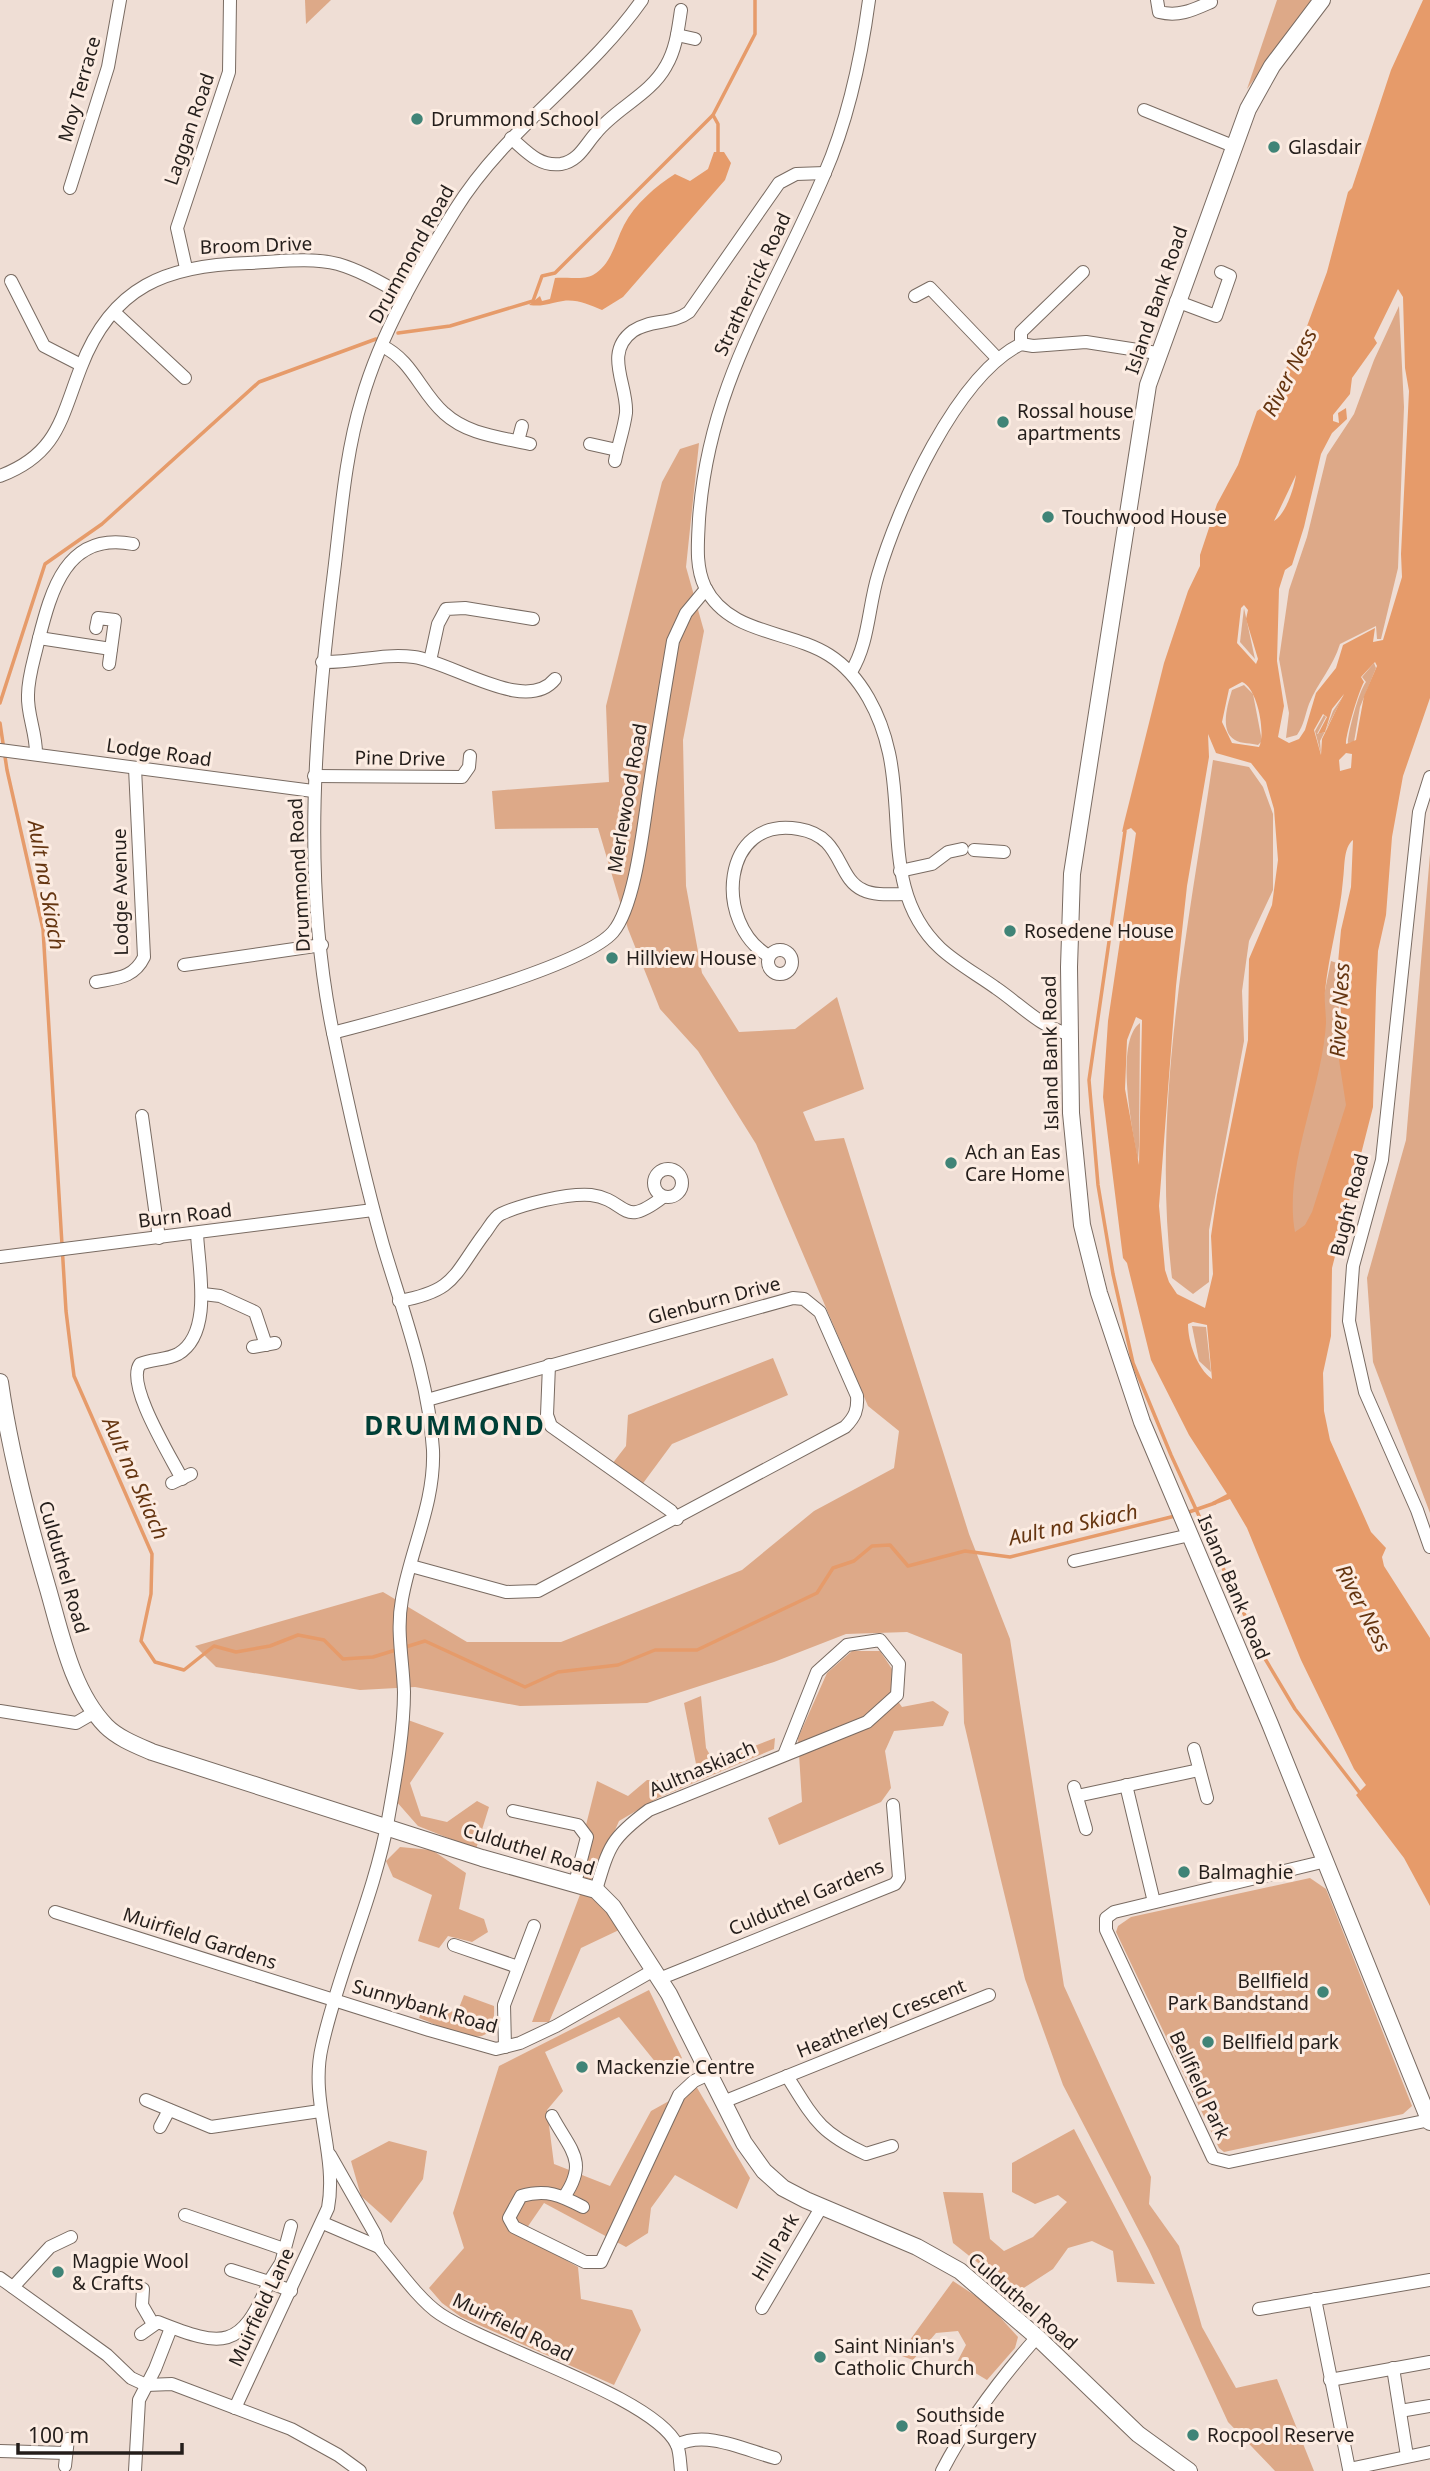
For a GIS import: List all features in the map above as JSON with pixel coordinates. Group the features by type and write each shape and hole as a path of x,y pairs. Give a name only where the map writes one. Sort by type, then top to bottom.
{"main road":[{"name":"Island Bank Road","path":"1322,0 1272,65 1248,109 1157,353 1148,385 1072,874 1069,1034 1071,1113 1082,1225 1099,1293 1142,1422 1326,1861 1430,2121"},
{"name":"Culduthel Road","path":"0,1382 12,1453 56,1618 78,1681 95,1712 122,1738 152,1752 482,1858 596,1891 613,1907 657,1974 744,2143 764,2171 783,2188 917,2247 960,2271 1037,2337 1138,2434 1189,2471"}],"street":[{"name":"Moy Terrace","path":"69,179 108,67 120,0"},
{"name":"Laggan Road","path":"186,268 177,228 229,72 230,0"},
{"name":"Drummond Road","path":"387,1826 404,1696 398,1639 402,1598 432,1484 433,1460 427,1400 373,1210 333,1033 322,945 313,791 322,663 353,435 363,395 382,346 405,296 456,208 483,169 598,52 642,0"},
{"name":"Stratherrick Road","path":"706,589 697,550 702,483 712,430 739,353 825,173 849,106 869,0"},
{"path":"1157,0 1159,12 1171,15 1187,13 1211,2"},
{"path":"511,138 537,160 549,164 573,160 609,118 649,87 664,69 677,35 681,10"},
{"path":"677,35 695,38"},
{"path":"1144,110 1233,146"},
{"path":"590,444 616,455 626,411 617,364 618,351 624,340 634,330 678,320 689,312 779,183 796,174 825,173"},
{"name":"Broom Drive","path":"0,476 21,468 40,454 54,437 82,365 101,327 146,285 186,268 205,264 326,262 354,270 405,296"},
{"path":"1021,344 1021,332 1083,272"},
{"path":"1176,301 1216,316 1230,276 1221,272"},
{"path":"11,281 23,292 44,346 82,365"},
{"path":"915,296 930,288 997,358"},
{"path":"114,312 185,378"},
{"path":"851,672 863,646 870,604 898,518 930,450 963,398 997,358 1021,344 1033,346 1086,342 1157,353"},
{"path":"382,346 393,351 410,368 432,400 459,425 474,432 524,442 523,426"},
{"path":"36,753 35,728 27,695 54,584 64,570 102,542 133,544"},
{"path":"706,589 728,613 751,627 827,653 851,672 871,701 889,753 900,871 916,916 940,949 1047,1027 1069,1034"},
{"name":"Merlewood Road","path":"333,1033 426,1007 562,962 602,941 613,932 619,921 641,848 673,641 687,613 706,589"},
{"path":"430,661 441,614 446,610 465,608 533,618"},
{"path":"96,628 98,618 115,620 109,664"},
{"path":"39,638 111,649"},
{"path":"322,663 387,655 430,661 518,693 539,692 555,679"},
{"name":"Lodge Road","path":"6,750 313,791"},
{"name":"Pine Drive","path":"314,776 462,778 467,773 470,755"},
{"name":"Lodge Avenue","path":"101,977 129,975 139,968 144,957 135,768"},
{"name":"Bught Road","path":"1430,777 1419,812 1382,1160 1353,1266 1349,1321 1365,1392 1417,1510 1430,1547"},
{"path":"769,956 754,944 733,904 731,891 737,859 761,835 779,829 798,828 809,832 834,849 850,880 861,890 906,894"},
{"path":"900,871 932,864 948,852 1004,852"},
{"path":"184,965 322,945"},
{"path":"142,1116 159,1238"},
{"path":"399,1301 427,1296 444,1287 456,1276 498,1215 548,1200 592,1195 634,1213 643,1213 663,1197"},
{"name":"Burn Road","path":"3,1257 373,1210"},
{"path":"181,1479 141,1398 136,1373 140,1364 174,1356 184,1348 200,1317 203,1294 197,1233"},
{"path":"203,1294 220,1296 255,1312 265,1345"},
{"name":"Glenburn Drive","path":"411,1566 506,1592 538,1591 845,1427 853,1419 858,1396 820,1312 804,1299 793,1298 427,1400"},
{"path":"549,1366 547,1415 551,1426 671,1511 677,1519"},
{"path":"1074,1561 1184,1522"},
{"name":"Aultnaskiach","path":"596,1891 608,1851 620,1831 649,1810 867,1722 897,1695 900,1664 880,1640 847,1645 817,1672 784,1755"},
{"path":"0,1711 76,1723 95,1712"},
{"path":"1194,1749 1207,1798"},
{"path":"1086,1829 1076,1791 1126,1785 1199,1770"},
{"path":"1126,1785 1154,1902"},
{"name":"Culduthel Gardens","path":"657,1974 895,1884 899,1878 892,1805"},
{"path":"513,1811 578,1825 587,1838 575,1883"},
{"name":"Muirfield Road","path":"387,1826 334,1999 318,2067 320,2111 328,2152 375,2234 379,2247 439,2313 532,2360 615,2396 655,2418 677,2445"},
{"name":"Bellfield Park","path":"1326,1861 1114,1912 1106,1918 1106,1930 1213,2158 1222,2163 1229,2162 1430,2121"},
{"name":"Muirfield Gardens","path":"55,1912 334,1999"},
{"path":"505,2048 504,2005 534,1926"},
{"path":"454,1945 519,1967"},
{"name":"Sunnybank Road","path":"334,1999 484,2047 505,2048 555,2026 657,1974"},
{"name":"Heatherley Crescent","path":"723,2102 989,1995"},
{"path":"583,2207 545,2191 521,2196 509,2218 514,2227 584,2262 601,2262 679,2095 694,2081 709,2074"},
{"name":"Heatherley Crescent","path":"787,2077 818,2126 839,2141 866,2154 892,2146"},
{"path":"146,2100 211,2127 320,2111"},
{"path":"160,2127 169,2110"},
{"path":"552,2116 578,2169 576,2179 564,2197"},
{"name":"Muirfield Lane","path":"236,2407 323,2223 331,2192 328,2152"},
{"name":"Hill Park","path":"762,2308 822,2206"},
{"path":"185,2215 284,2249"},
{"path":"323,2223 379,2247"},
{"path":"143,2289 142,2305 153,2324 217,2340 234,2337 249,2324 281,2263 291,2226"},
{"path":"13,2287 50,2247 72,2237"},
{"path":"231,2270 291,2291"},
{"path":"0,2278 107,2355 131,2378 146,2385 172,2384 291,2429 338,2455 360,2471"},
{"path":"1259,2309 1430,2280"},
{"path":"1315,2299 1349,2469 1430,2452"},
{"path":"141,2334 153,2324"},
{"path":"135,2471 139,2400 171,2328"},
{"path":"942,2471 982,2406 1037,2337"},
{"path":"1330,2380 1430,2362"},
{"path":"1393,2368 1407,2456"},
{"path":"1400,2411 1430,2406"},
{"path":"681,2471 677,2445 690,2438 703,2438 775,2458"},
{"path":"0,2451 66,2460 68,2439"}],"shaded area":[{"path":"305,0 331,0 306,24"},
{"path":"1277,0 1313,0 1247,89"},
{"path":"1399,306 1404,407 1398,568 1381,639 1377,639 1376,626 1340,644 1309,704 1297,735 1286,738 1289,713 1279,659 1289,590 1307,537 1327,455 1354,414 1374,360"},
{"path":"699,443 686,567 704,631 683,740 686,886 702,973 739,1032 795,1029 837,997 864,1089 803,1112 815,1141 844,1138 969,1534 1010,1639 1064,1986 1151,2177 1149,2204 1179,2246 1202,2327 1236,2388 1277,2379 1314,2471 1275,2471 1228,2422 1149,2250 1063,2085 1025,1979 964,1723 962,1654 907,1632 846,1634 774,1662 647,1703 520,1706 415,1687 360,1690 216,1667 195,1646 383,1592 467,1642 561,1642 742,1570 814,1511 894,1468 899,1431 868,1406 756,1144 698,1051 660,1009 628,929 598,828 495,829 492,791 609,782 606,706 662,482 680,449"},
{"path":"1244,608 1255,659 1240,642"},
{"path":"1374,663 1376,668 1360,707 1354,742 1348,743 1354,713 1366,682 1362,677"},
{"path":"1244,685 1253,694 1262,741 1258,745 1237,741 1227,730 1226,716 1232,690"},
{"path":"1344,695 1326,730 1333,711"},
{"path":"1324,715 1326,717 1317,734 1325,732 1320,741 1321,754 1315,731"},
{"path":"1213,760 1249,767 1263,787 1273,814 1273,890 1249,941 1242,991 1244,1041 1209,1230 1209,1282 1193,1294 1172,1278 1166,1148 1175,1018"},
{"path":"1430,854 1430,1513 1373,1362 1367,1278 1406,1140"},
{"path":"1331,961 1337,963 1341,1057 1351,1089 1346,1122 1333,1148 1330,1167 1307,1232 1293,1234 1285,1212 1294,1142"},
{"path":"1140,1023 1138,1160 1127,1088 1127,1067 1132,1033"},
{"path":"1192,1326 1206,1327 1211,1372 1199,1361"},
{"path":"773,1358 788,1395 672,1444 641,1486 612,1464 626,1446 628,1415"},
{"path":"852,1651 880,1651 892,1669 891,1692 902,1707 933,1701 949,1712 943,1726 894,1731 885,1751 891,1788 881,1802 779,1845 768,1818 802,1802 798,1738 827,1673"},
{"path":"701,1696 706,1748 714,1762 775,1738 774,1749 658,1798 619,1821 594,1879 584,1879 592,1837 586,1825 597,1781 628,1796 647,1780 668,1780 697,1769 684,1703"},
{"path":"408,1720 444,1733 410,1783 421,1816 447,1822 477,1801 489,1807 476,1849 418,1826 396,1801"},
{"path":"400,1847 432,1850 466,1873 459,1909 484,1919 488,1932 472,1942 448,1936 439,1948 418,1941 432,1895 393,1877 386,1861"},
{"name":"Bellfield Park","path":"1310,1878 1326,1889 1412,2106 1403,2114 1224,2152 1219,2148 1116,1932 1118,1926 1131,1917"},
{"path":"581,1892 606,1906 619,1930 581,1948 549,2022 532,2022"},
{"path":"649,1990 682,2058 661,2069 619,2017 545,2052 563,2091 547,2110 554,2164 610,2186 651,2111 696,2086 750,2178 737,2209 675,2175 651,2208 648,2233 626,2247 544,2203 522,2235 578,2267 581,2299 632,2310 641,2330 614,2385 461,2317 442,2303 429,2288 464,2248 453,2213 499,2066"},
{"path":"464,1995 494,2006 493,2022 488,2032 480,2036 469,2036 419,2018 424,2003 457,2013"},
{"path":"1074,2129 1155,2284 1117,2282 1113,2251 1092,2241 1068,2248 1053,2269 1016,2293 953,2243 943,2192 983,2193 990,2239 1004,2251 1033,2237 1067,2202 1058,2195 1035,2204 1012,2192 1012,2163"},
{"path":"389,2141 427,2151 423,2179 391,2223 361,2196 351,2161"},
{"path":"953,2281 988,2304 1018,2337 1015,2348 987,2380 957,2362 966,2345 958,2331 936,2333 913,2360 899,2355"}],"water":[{"name":"River Ness","path":"1423,0 1430,0 1430,698 1403,776 1392,837 1386,915 1378,951 1373,1107 1332,1268 1331,1336 1323,1373 1324,1411 1330,1440 1371,1532 1386,1548 1382,1557 1384,1566 1430,1638 1430,1906 1404,1858 1356,1795 1366,1785 1354,1769 1301,1660 1247,1528 1230,1499 1214,1505 1212,1502 1227,1494 1189,1435 1151,1360 1127,1263 1123,1258 1103,1097 1108,1021 1136,833 1131,828 1122,832 1164,663 1188,591 1200,566 1200,555 1217,504 1238,465 1257,411 1266,405 1303,337 1327,272 1348,192 1352,188 1391,70","holes":["1398,289 1403,297 1405,368 1409,391 1402,577 1383,640 1373,642 1375,628 1343,645 1336,668 1316,693 1305,730 1299,739 1289,743 1278,737 1284,706 1277,661 1279,589 1285,570 1292,565 1304,527 1321,454 1332,433 1347,419 1346,408 1338,413 1339,423 1333,421 1333,415 1350,394 1352,378 1377,343 1374,338","1296,475 1289,500 1274,521","1244,605 1248,610 1246,619 1258,659 1256,664 1237,643 1241,608","1375,662 1377,666 1364,696 1356,740 1346,744 1364,682 1361,677","1242,682 1252,693 1259,712 1262,733 1259,747 1232,743 1222,722 1229,689","1344,694 1322,739 1321,755 1314,730 1323,714 1327,717 1318,734 1325,732 1332,709","1208,734 1216,753 1251,763 1266,782 1274,809 1278,860 1272,905 1249,959 1248,1040 1217,1195 1211,1236 1213,1274 1205,1308 1177,1294 1169,1282 1165,1270 1159,1206 1176,986 1187,886 1209,757","1346,753 1352,754 1351,768 1340,771 1339,760","1353,840 1351,887 1341,930 1338,963 1342,1030 1339,1060 1346,1105 1312,1212 1305,1225 1295,1232 1294,1182 1323,1049 1326,1023 1325,991 1346,853","1136,1017 1142,1020 1139,1165 1125,1089 1127,1040","1193,1322 1207,1325 1212,1379 1198,1362 1188,1324"]},
{"path":"714,152 724,152 731,163 725,180 623,297 602,310 573,301 529,305 540,296 542,301 550,299 555,278 593,275 609,259 629,217 640,203 675,174 690,181 708,169"}],"waterway":[{"path":"398,333 450,326 533,301 542,276 555,273 713,115 755,34 755,0"},
{"path":"713,115 718,124 718,152"},
{"path":"0,703 45,564 102,524 259,382 376,339"},
{"name":"Ault na Skiach","path":"0,723 7,770 43,929 66,1311 74,1376 152,1554 151,1594 141,1641 155,1662 184,1670 214,1646 236,1652 270,1646 298,1635 324,1640 343,1659 373,1657 425,1641 525,1687 558,1672 618,1665 655,1650 697,1650 817,1593 833,1568 854,1561 872,1546 890,1545 908,1566 965,1551 1010,1557 1175,1516"},
{"path":"1125,831 1089,1080 1098,1185 1113,1274 1133,1363 1171,1455 1264,1657 1295,1709 1360,1793"},
{"name":"Ault na Skiach","path":"1186,1513 1215,1503"}],"place":[{"name":"Drummond School","path":"417,119"},
{"name":"Glasdair","path":"1274,147"},
{"name":"Rossal house apartments","path":"1003,422"},
{"name":"Touchwood House","path":"1048,517"},
{"name":"Rosedene House","path":"1010,931"},
{"name":"Hillview House","path":"612,958"},
{"name":"Ach an Eas Care Home","path":"951,1163"},
{"name":"Balmaghie","path":"1184,1872"},
{"name":"Bellfield Park Bandstand","path":"1323,1992"},
{"name":"Bellfield park","path":"1208,2042"},
{"name":"Mackenzie Centre","path":"582,2067"},
{"name":"Magpie Wool & Crafts","path":"58,2272"},
{"name":"Saint Ninian's Catholic Church","path":"820,2357"},
{"name":"Southside Road Surgery","path":"902,2426"},
{"name":"Rocpool Reserve","path":"1193,2435"}],"district":[{"name":"DRUMMOND","path":"455,1425"}]}
